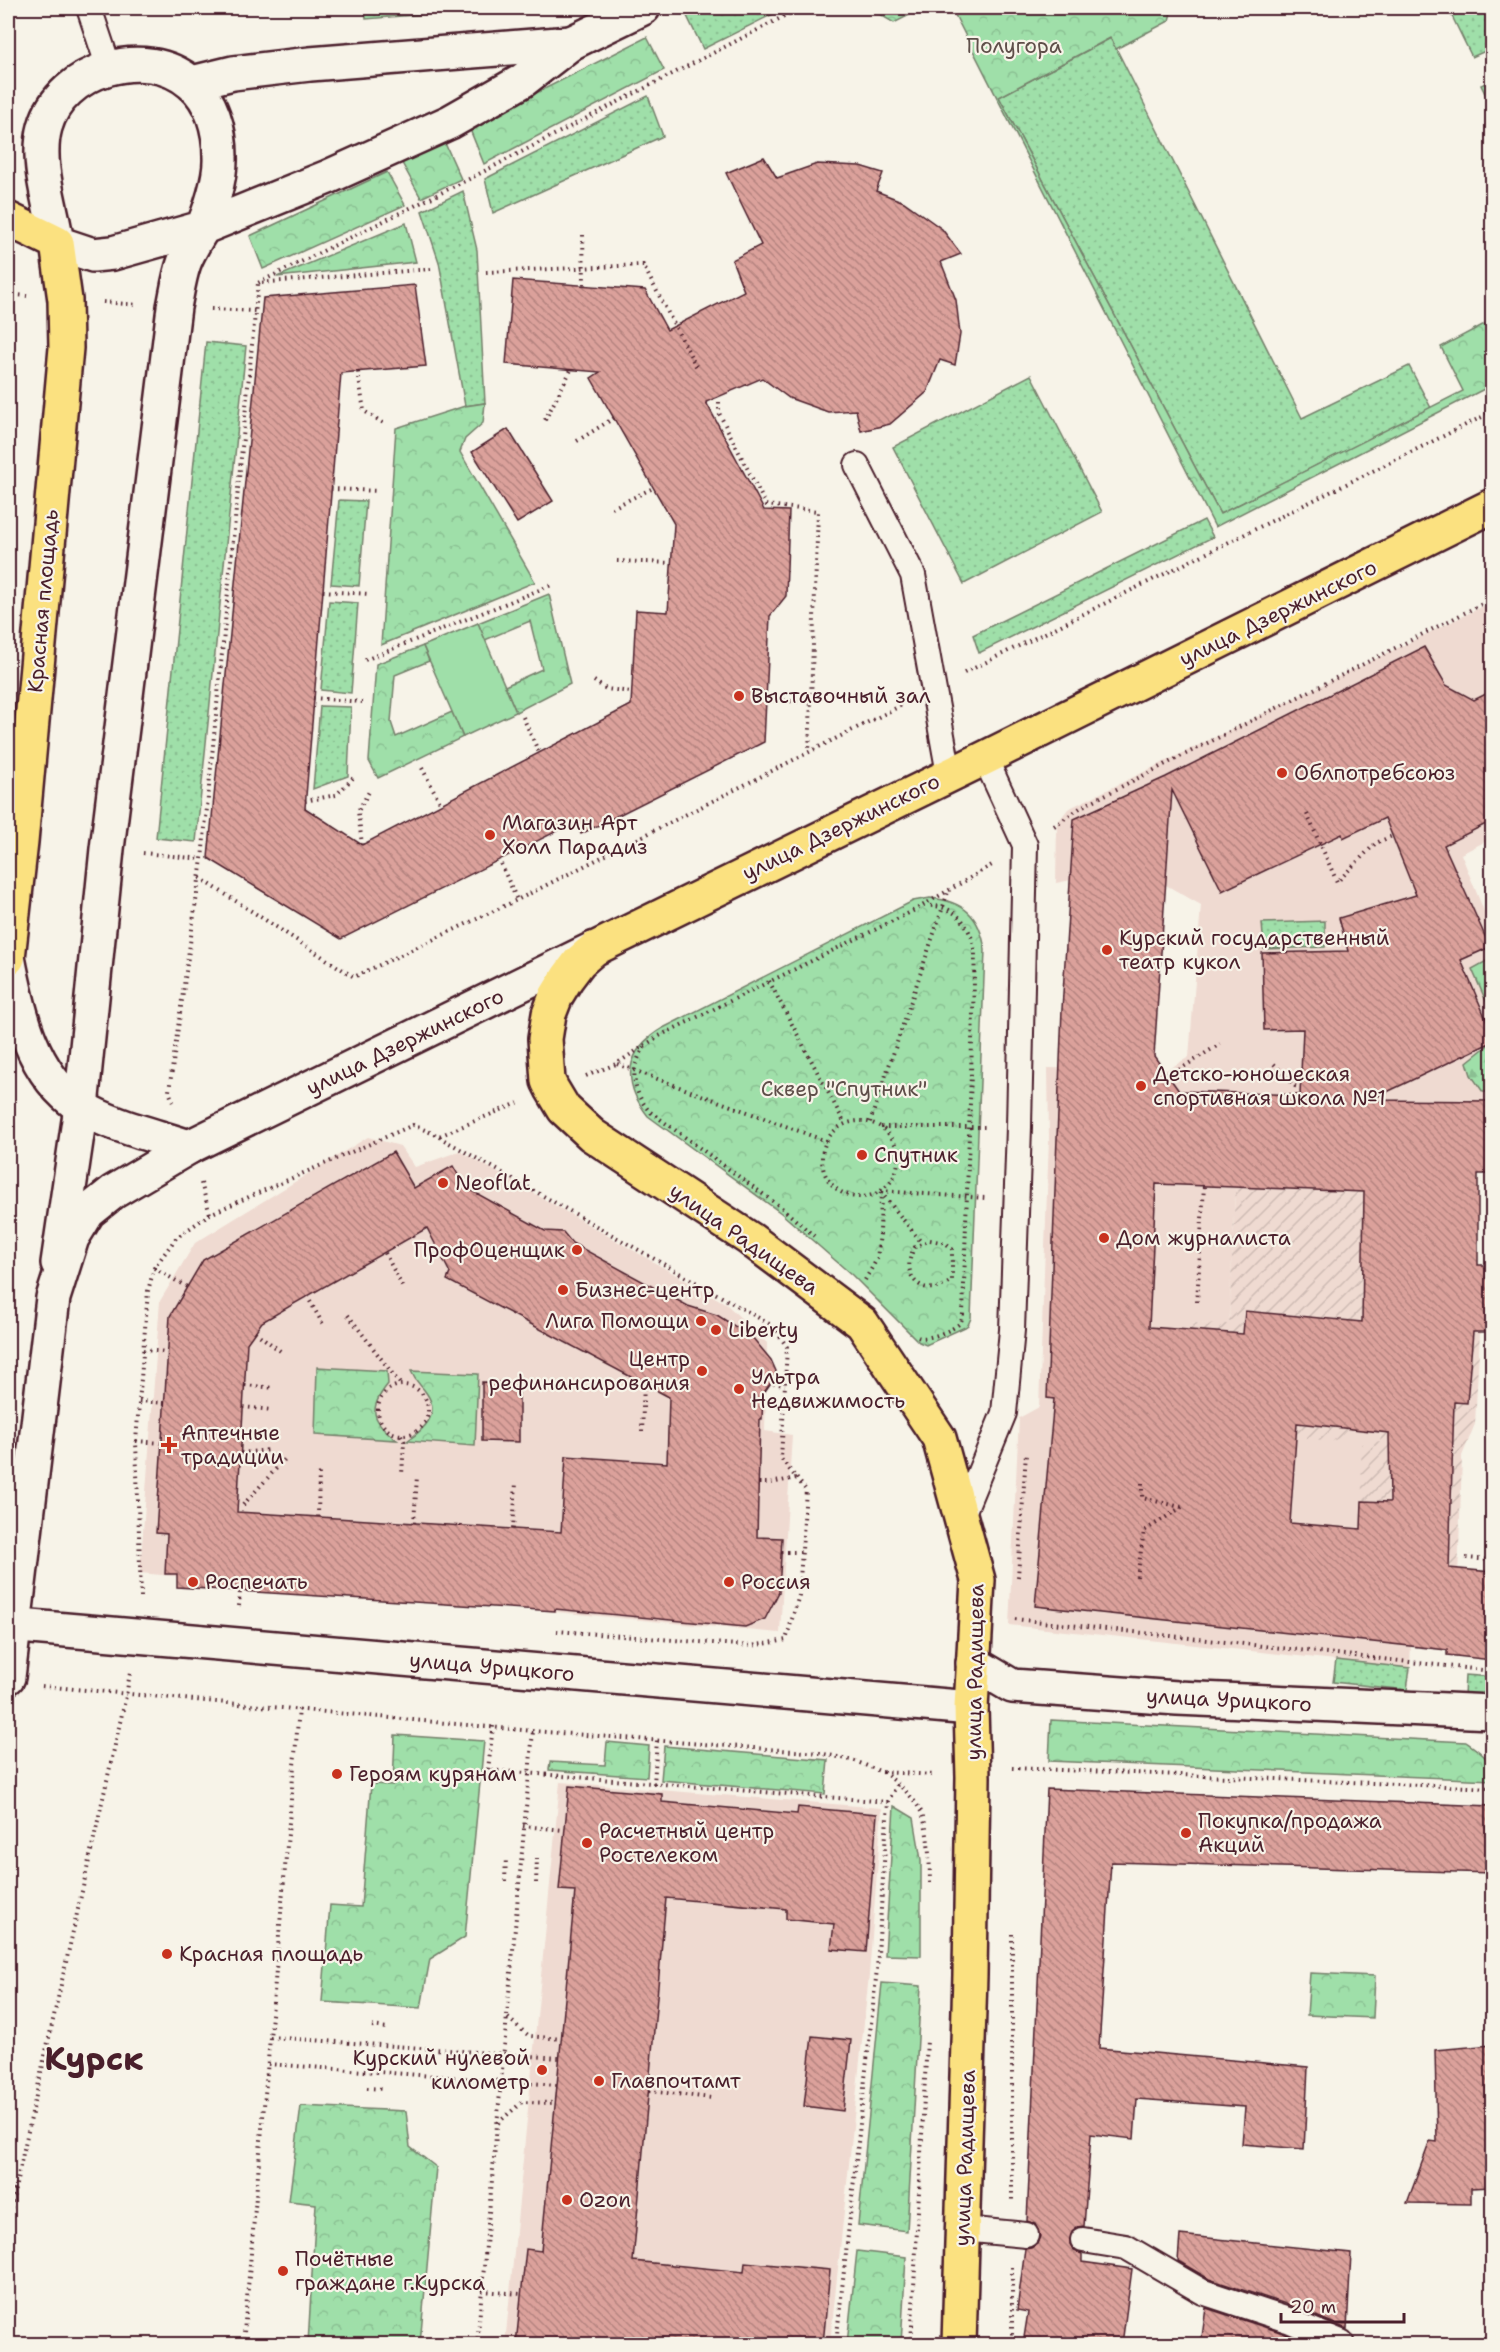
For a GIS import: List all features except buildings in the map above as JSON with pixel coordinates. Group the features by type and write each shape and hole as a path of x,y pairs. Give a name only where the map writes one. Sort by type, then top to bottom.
{"main road":[{"path":"8,219 57,243"},
{"name":"Красная площадь","path":"8,957 21,842 66,348 65,300 57,243"},
{"name":"улица Дзержинского","path":"594,949 1492,506"},
{"name":"улица Радищева","path":"594,949 579,962 567,978 549,1014 545,1039 548,1082 552,1089 564,1108 592,1136 750,1239 862,1323 939,1438 978,1580 971,1707 973,1777 959,2344"}],"street":[{"path":"19,1681 10,1625 53,1298 81,1107 108,838 174,307 184,263 202,228 219,172 219,143 208,105 192,83 175,72 129,65 109,68 78,81 56,104 45,127 43,163 57,243 93,255 113,253 202,228 328,177 450,122 522,81 571,43 643,8"},
{"path":"192,83 233,73 310,64 571,43"},
{"name":"улица Дзержинского","path":"53,1298 72,1238 88,1212 113,1192 189,1147 594,949"},
{"path":"8,957 14,992 34,1052 59,1088 81,1107 110,1120 189,1147"},
{"name":"улица Урицкого","path":"10,1625 971,1707"},
{"name":"улица Урицкого","path":"973,1663 1012,1686 1177,1698 1492,1712"}],"lane":[{"path":"89,8 109,68"},
{"path":"857,465 913,575 949,774"},
{"path":"961,1518 1004,1413 1012,1330 1019,1127 1025,844 985,758"},
{"path":"963,2229 1019,2234"},
{"path":"1083,2240 1126,2247 1203,2292 1288,2320 1341,2342 1341,2344"}],"path":[{"path":"8,9 33,8"},
{"path":"258,283 471,178 800,8"},
{"path":"583,236 584,285"},
{"path":"486,272 643,265 698,370"},
{"path":"258,283 431,269"},
{"path":"210,1214 169,1091 200,879 258,283"},
{"path":"8,294 65,300 255,311"},
{"path":"545,420 571,370"},
{"path":"358,372 364,411 385,424"},
{"path":"719,402 719,413 766,505 818,511 809,752"},
{"path":"200,879 354,977 517,900 934,689 1492,412"},
{"path":"577,441 614,418"},
{"path":"612,508 653,488"},
{"path":"331,489 378,492"},
{"path":"616,561 671,563"},
{"path":"365,660 554,584"},
{"path":"323,591 370,594"},
{"path":"439,1136 616,1064 659,1036 948,892 1083,806 1492,599"},
{"path":"594,681 606,689 632,692"},
{"path":"313,698 362,702"},
{"path":"766,700 811,702"},
{"path":"523,717 539,753"},
{"path":"422,768 441,804"},
{"path":"305,801 336,795 355,776"},
{"path":"362,845 358,811 370,790"},
{"path":"1307,814 1337,882 1376,843 1392,836"},
{"path":"501,864 517,900"},
{"path":"870,1122 948,892"},
{"path":"915,910 929,905 943,907 956,914 967,924 973,937 975,952 963,1318 959,1324 929,1339 921,1339 915,1334"},
{"path":"769,981 845,1124"},
{"path":"647,1044 638,1056 634,1070 634,1084 639,1099 649,1111 782,1208 818,1239"},
{"path":"1169,1076 1220,1044"},
{"path":"616,1064 826,1141"},
{"path":"1274,1064 1295,1086 1300,1087"},
{"path":"881,1127 894,1142 898,1160 896,1172 890,1184 869,1196 856,1197 844,1194 826,1177 822,1166 822,1153 826,1141 834,1131 845,1124 857,1121 870,1122 881,1127 1019,1127"},
{"path":"8,2220 126,1696 141,1598 136,1441 148,1291 154,1268 176,1238 210,1214 413,1125 439,1136 772,1326 787,1347 781,1459 806,1490 799,1595 786,1640 752,1646 549,1630"},
{"path":"1197,1302 1204,1186"},
{"path":"881,1191 1016,1200"},
{"path":"881,1191 922,1242"},
{"path":"862,1323 864,1281 877,1259 881,1191"},
{"path":"938,1240 952,1249 952,1280 945,1285 938,1288 923,1287 912,1276 909,1269 910,1254 922,1242 938,1240"},
{"path":"385,1253 403,1288"},
{"path":"154,1268 187,1287"},
{"path":"857,1273 872,1288"},
{"path":"307,1296 324,1326"},
{"path":"348,1315 401,1385"},
{"path":"255,1332 283,1353"},
{"path":"143,1350 168,1352"},
{"path":"772,1383 785,1385"},
{"path":"642,1432 644,1384"},
{"path":"245,1385 274,1388"},
{"path":"401,1385 411,1386 419,1390 427,1403 428,1412 426,1420 417,1430 401,1435 390,1432 384,1426 378,1411 383,1395 389,1389 401,1385"},
{"path":"138,1401 165,1403"},
{"path":"243,1407 272,1410"},
{"path":"401,1435 404,1441 402,1475"},
{"path":"136,1441 162,1443"},
{"path":"1018,1584 1027,1448"},
{"path":"241,1454 269,1450"},
{"path":"243,1505 285,1459"},
{"path":"318,1517 320,1469"},
{"path":"414,1523 417,1476"},
{"path":"759,1483 797,1478"},
{"path":"513,1529 516,1483"},
{"path":"1137,1577 1144,1531 1182,1507 1142,1498 1142,1483"},
{"path":"781,1552 802,1552"},
{"path":"1466,1558 1492,1560"},
{"path":"229,1605 240,1606 240,1591"},
{"path":"141,1598 152,1599"},
{"path":"1012,1686 1016,1607"},
{"path":"1015,1619 1492,1671"},
{"path":"19,1681 126,1696 820,1753 855,1761 882,1772 898,1783 921,1809 930,1854 930,1889"},
{"path":"243,2344 299,1710"},
{"path":"493,1726 488,1770 888,1802"},
{"path":"477,2344 533,1731"},
{"path":"654,1784 657,1740"},
{"path":"882,1772 1012,1778 1012,1768 1492,1788"},
{"path":"836,2344 877,1969 888,1802 898,1783"},
{"path":"523,1826 564,1830"},
{"path":"505,1881 506,1857"},
{"path":"536,1882 537,1858"},
{"path":"1012,1934 1019,2234 1012,2344"},
{"path":"507,2018 529,2036 561,2039"},
{"path":"372,2026 388,2028"},
{"path":"911,2344 927,2031"},
{"path":"270,2037 559,2058"},
{"path":"268,2064 557,2085"},
{"path":"367,2088 384,2089"},
{"path":"648,2091 712,2098"},
{"path":"498,2122 522,2102 555,2103"},
{"path":"482,2290 521,2294"},
{"path":"8,2339 60,2344"}],"shaded area":[{"path":"1492,602 1492,838 1461,854 1492,931 1492,958 1472,969 1492,1015 1489,1157 1237,1148 1229,1325 1189,1323 1354,1400 1383,1419 1380,1441 1416,1503 1410,1668 1009,1625 1019,1418 1039,1407 1049,1139 1048,1068 1165,1071 1189,1057 1201,905 1166,885 1071,880 1056,883 1057,823 1068,809"},
{"path":"368,1137 400,1146 415,1167 460,1151 725,1303 767,1343 765,1431 792,1435 780,1633 140,1573 160,1301 195,1243"},
{"path":"1237,1148 1405,1154 1401,1331 1480,1332 1475,1424 1462,1456 1458,1580 1362,1501 1361,1444 1380,1441 1383,1419 1354,1400 1350,1432 1331,1442 1145,1421 1186,1347 1189,1323 1229,1324"},
{"name":"Главпочтамт","path":"560,1782 882,1808 869,1975 830,2344 505,2344"}],"green space":[{"path":"365,8 498,8 366,19"},
{"path":"703,8 785,8 703,49 687,16"},
{"path":"869,8 923,8 894,23"},
{"name":"Полугора","path":"1172,8 1169,21 1116,49 1110,38 999,97 1220,514 1463,391 1441,347 1492,320 1492,385 1215,527 952,9"},
{"path":"1448,8 1492,8 1492,48 1472,57"},
{"path":"647,37 664,70 484,164 469,127"},
{"path":"1111,38 1302,418 1409,366 1431,408 1220,514 999,97"},
{"path":"1492,80 1492,108 1481,85"},
{"path":"648,96 663,136 493,213 485,179"},
{"path":"444,141 461,179 421,198 402,163"},
{"path":"387,172 405,205 263,269 250,236"},
{"path":"463,191 477,250 485,403 465,406 439,262 422,211"},
{"path":"406,223 416,262 277,277"},
{"path":"206,342 246,346 196,842 156,838"},
{"path":"1031,375 1102,512 964,584 893,447"},
{"path":"485,403 483,423 465,439 460,452 535,582 381,645 396,428 465,406"},
{"path":"339,500 366,501 359,586 331,584"},
{"path":"1204,520 1213,537 979,653 973,635"},
{"path":"549,594 570,684 516,712 505,686 542,669 530,621 485,640 478,623"},
{"path":"329,601 358,603 351,693 321,690"},
{"path":"478,623 516,712 463,737 423,646"},
{"path":"423,646 429,661 395,675 391,722 396,737 452,712 463,737 378,778 369,761 376,664"},
{"path":"320,706 351,707 348,776 313,789"},
{"name":"Сквер \"Спутник\"","path":"930,898 952,903 968,912 979,928 985,950 971,1318 965,1327 926,1345 919,1342 852,1275 781,1213 648,1116 634,1091 631,1068 634,1057 641,1046 663,1028 913,901"},
{"path":"1325,921 1325,947 1264,949 1262,923"},
{"path":"1492,958 1492,1015 1472,969"},
{"path":"1492,1042 1492,1092 1483,1092 1471,1075 1467,1062"},
{"path":"317,1367 387,1371 388,1384 377,1401 375,1415 382,1427 397,1440 315,1435"},
{"path":"411,1371 478,1374 475,1446 407,1441 424,1427 432,1409 427,1394"},
{"path":"1336,1660 1410,1668 1407,1690 1333,1682"},
{"path":"1465,1675 1492,1677 1492,1699 1464,1696"},
{"path":"1051,1720 1466,1742 1482,1754 1488,1762 1491,1767 1492,1780 1049,1761"},
{"path":"395,1735 484,1741 465,1937 430,1959 421,2008 322,2002 330,1905 361,1907 371,1784 393,1785"},
{"path":"607,1742 649,1746 647,1777 549,1770 550,1762 605,1765"},
{"path":"664,1746 828,1760 825,1794 661,1780"},
{"path":"894,1806 914,1818 921,1860 921,1956 885,1955"},
{"path":"1310,1973 1375,1976 1373,2018 1307,2015"},
{"path":"882,1983 921,1986 907,2231 858,2225"},
{"path":"301,2106 406,2111 410,2147 436,2167 420,2344 308,2344 316,2204 289,2201"},
{"path":"857,2251 906,2257 901,2344 847,2344"}],"place":[{"name":"Выставочный зал","path":"739,696"},
{"name":"Облпотребсоюз","path":"1282,773"},
{"name":"Магазин Арт Холл Парадиз","path":"490,835"},
{"name":"Курский государственный театр кукол","path":"1107,950"},
{"name":"Детско-юношеская спортивная школа №1","path":"1141,1086"},
{"name":"Спутник","path":"862,1155"},
{"name":"Neoflat","path":"443,1183"},
{"name":"Дом журналиста","path":"1104,1238"},
{"name":"ПрофОценщик","path":"577,1250"},
{"name":"Бизнес-центр","path":"563,1290"},
{"name":"Лига Помощи","path":"701,1321"},
{"name":"Liberty","path":"716,1330"},
{"name":"Центр рефинансирования","path":"702,1371"},
{"name":"Ультра Недвижимость","path":"739,1389"},
{"name":"Аптечные традиции","path":"169,1445"},
{"name":"Роспечать","path":"193,1582"},
{"name":"Россия","path":"729,1582"},
{"name":"Героям курянам","path":"337,1774"},
{"name":"Покупка/продажа Акций","path":"1186,1833"},
{"name":"Расчетный центр Ростелеком","path":"587,1843"},
{"name":"Красная площадь","path":"167,1954"},
{"name":"Курский нулевой километр","path":"542,2070"},
{"name":"Главпочтамт","path":"599,2081"},
{"name":"Ozon","path":"567,2200"},
{"name":"Почётные граждане г.Курска","path":"283,2271"}],"district":[{"name":"Курск","path":"94,2058"}]}
